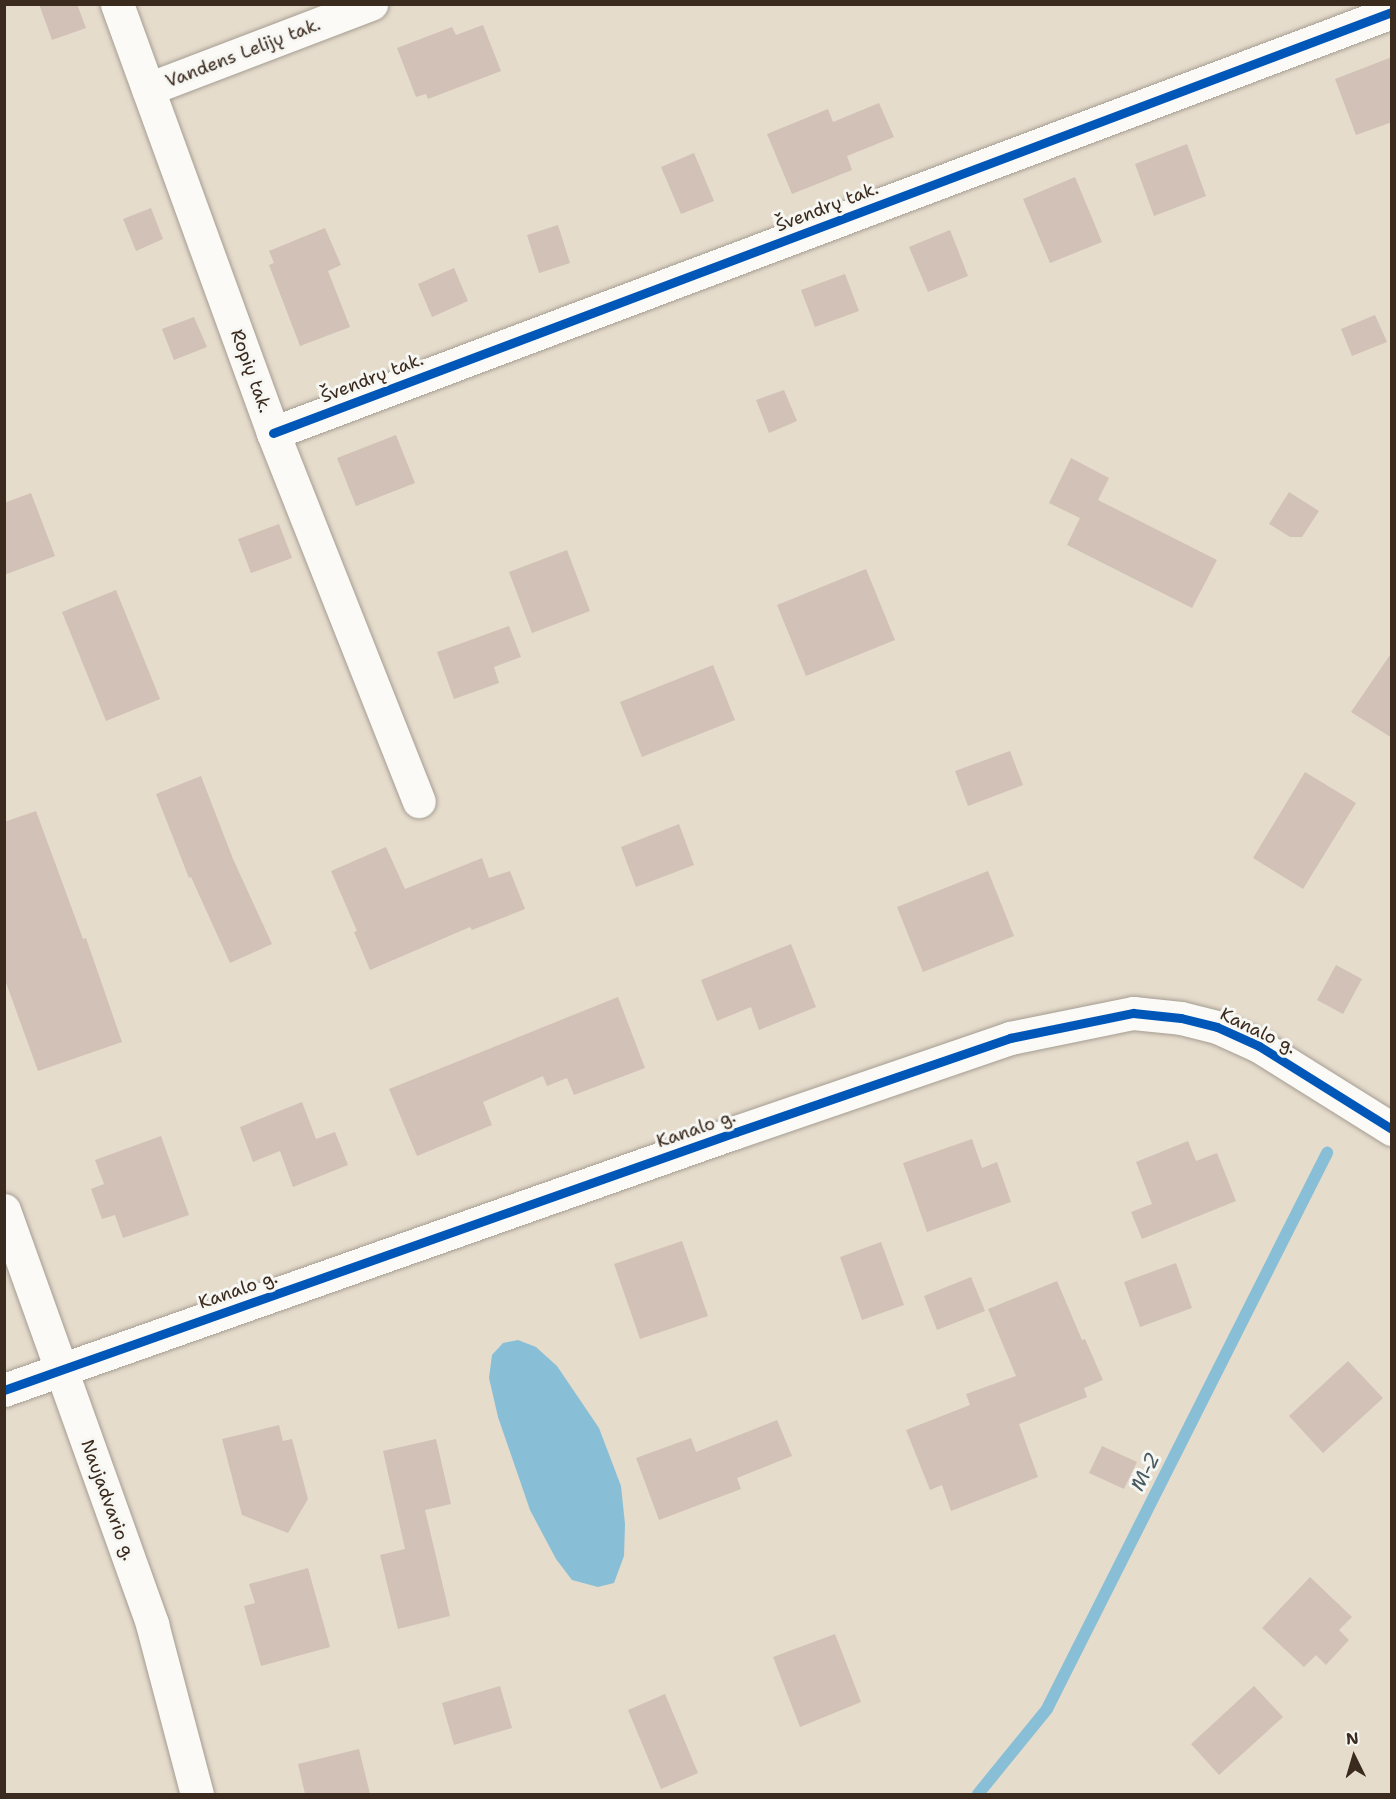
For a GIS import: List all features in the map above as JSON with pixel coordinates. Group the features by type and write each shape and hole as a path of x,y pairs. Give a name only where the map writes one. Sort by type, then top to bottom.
{"street":[{"name":"Ropių tak.","path":"117,4 273,433 419,801"},
{"name":"Vandens Lelijų tak.","path":"148,89 371,4"},
{"name":"Švendrų tak.","path":"273,433 1392,12"},
{"name":"Kanalo g.","path":"4,1390 1010,1038 1133,1013 1181,1018 1216,1027 1259,1046 1392,1129"},
{"name":"Naujadvario g.","path":"4,1210 152,1624 197,1794"}],"water":[{"path":"518,1340 536,1347 557,1366 599,1428 621,1486 625,1524 624,1556 614,1583 598,1587 572,1580 556,1559 530,1510 498,1417 489,1378 492,1355 503,1343"}],"building":[{"path":"39,4 77,4 86,28 52,40"},
{"path":"483,25 501,71 428,99 426,94 416,97 397,48 452,27 456,35"},
{"path":"1392,57 1392,122 1356,135 1335,79"},
{"path":"879,103 894,137 847,156 852,170 792,194 767,134 828,109 833,122"},
{"path":"1187,144 1206,196 1154,216 1135,164"},
{"path":"694,153 714,201 681,214 661,167"},
{"path":"1075,177 1102,242 1050,263 1023,199"},
{"path":"151,208 163,239 136,251 123,219"},
{"path":"558,225 570,263 539,273 527,235"},
{"path":"325,228 341,265 328,271 350,327 300,346 269,265 274,263 269,251"},
{"path":"950,230 968,276 928,292 909,247"},
{"path":"454,268 468,301 432,317 418,284"},
{"path":"845,274 859,311 815,327 801,290"},
{"path":"1375,315 1387,342 1352,356 1341,329"},
{"path":"194,317 207,347 174,360 162,329"},
{"path":"784,390 797,421 769,433 756,400"},
{"path":"396,435 415,483 356,506 337,458"},
{"path":"1071,458 1109,478 1098,500 1217,560 1192,608 1067,545 1080,518 1049,503"},
{"path":"1289,492 1319,511 1302,537 1290,537 1269,524"},
{"path":"31,493 55,556 4,575 4,503"},
{"path":"279,524 292,558 251,573 238,539"},
{"path":"567,550 590,611 532,633 509,572"},
{"path":"866,569 895,640 806,676 777,605"},
{"path":"116,590 160,699 106,721 62,612"},
{"path":"509,626 521,657 494,667 499,683 454,699 437,652"},
{"path":"1392,652 1392,738 1351,712"},
{"path":"713,665 735,720 642,757 620,702"},
{"path":"1010,751 1023,785 968,806 955,771"},
{"path":"1305,772 1356,803 1303,889 1253,858"},
{"path":"201,776 233,859 272,944 230,963 191,877 189,878 156,794"},
{"path":"36,811 83,939 86,938 122,1042 38,1071 4,977 4,822"},
{"path":"679,824 694,865 636,887 621,847"},
{"path":"386,847 405,889 482,858 489,878 510,871 525,909 472,930 470,927 370,970 354,932 357,931 331,871"},
{"path":"988,871 1014,936 923,972 897,907"},
{"path":"791,944 816,1007 759,1030 751,1007 717,1021 701,980"},
{"path":"1336,965 1362,979 1343,1014 1317,1000"},
{"path":"618,997 645,1068 574,1095 567,1078 547,1086 543,1076 483,1102 492,1125 417,1156 389,1089"},
{"path":"302,1102 316,1139 335,1132 348,1165 293,1187 280,1151 253,1162 240,1127"},
{"path":"161,1136 189,1215 123,1238 115,1215 102,1219 91,1189 104,1184 95,1160"},
{"path":"972,1139 982,1168 997,1162 1011,1202 927,1232 903,1163"},
{"path":"1188,1141 1196,1161 1217,1153 1236,1201 1142,1239 1131,1212 1152,1204 1136,1162"},
{"path":"682,1241 708,1316 640,1339 614,1264"},
{"path":"881,1242 904,1305 862,1320 840,1257"},
{"path":"1176,1263 1192,1308 1140,1327 1124,1282"},
{"path":"971,1277 985,1311 937,1330 924,1296"},
{"path":"1057,1281 1082,1340 1085,1339 1103,1380 1084,1388 1087,1397 1019,1424 1038,1477 951,1511 942,1485 930,1490 906,1430 970,1405 966,1394 1016,1376 988,1309"},
{"path":"1348,1361 1383,1398 1323,1453 1289,1416"},
{"path":"777,1420 792,1456 737,1478 741,1489 659,1520 636,1458 691,1438 696,1452"},
{"path":"279,1425 283,1441 292,1439 308,1499 288,1533 242,1515 222,1439"},
{"path":"436,1439 451,1504 425,1510 450,1616 398,1629 380,1555 405,1549 383,1451"},
{"path":"1102,1446 1137,1462 1124,1489 1089,1473"},
{"path":"308,1568 330,1647 261,1666 244,1606 255,1603 249,1584"},
{"path":"1310,1577 1352,1617 1339,1630 1349,1640 1326,1665 1316,1655 1304,1667 1262,1628"},
{"path":"835,1634 861,1702 800,1727 773,1657"},
{"path":"500,1686 512,1728 454,1745 442,1703"},
{"path":"1254,1686 1283,1717 1219,1775 1191,1744"},
{"path":"665,1694 698,1773 661,1789 628,1710"},
{"path":"359,1749 370,1794 305,1794 298,1764"}],"waterway":[{"name":"M-2","path":"978,1794 1047,1709 1327,1153"}],"cycle path":[{"path":"273,433 1392,12"},
{"path":"4,1390 1010,1038 1133,1013 1181,1018 1217,1027 1259,1046 1392,1129"}]}
